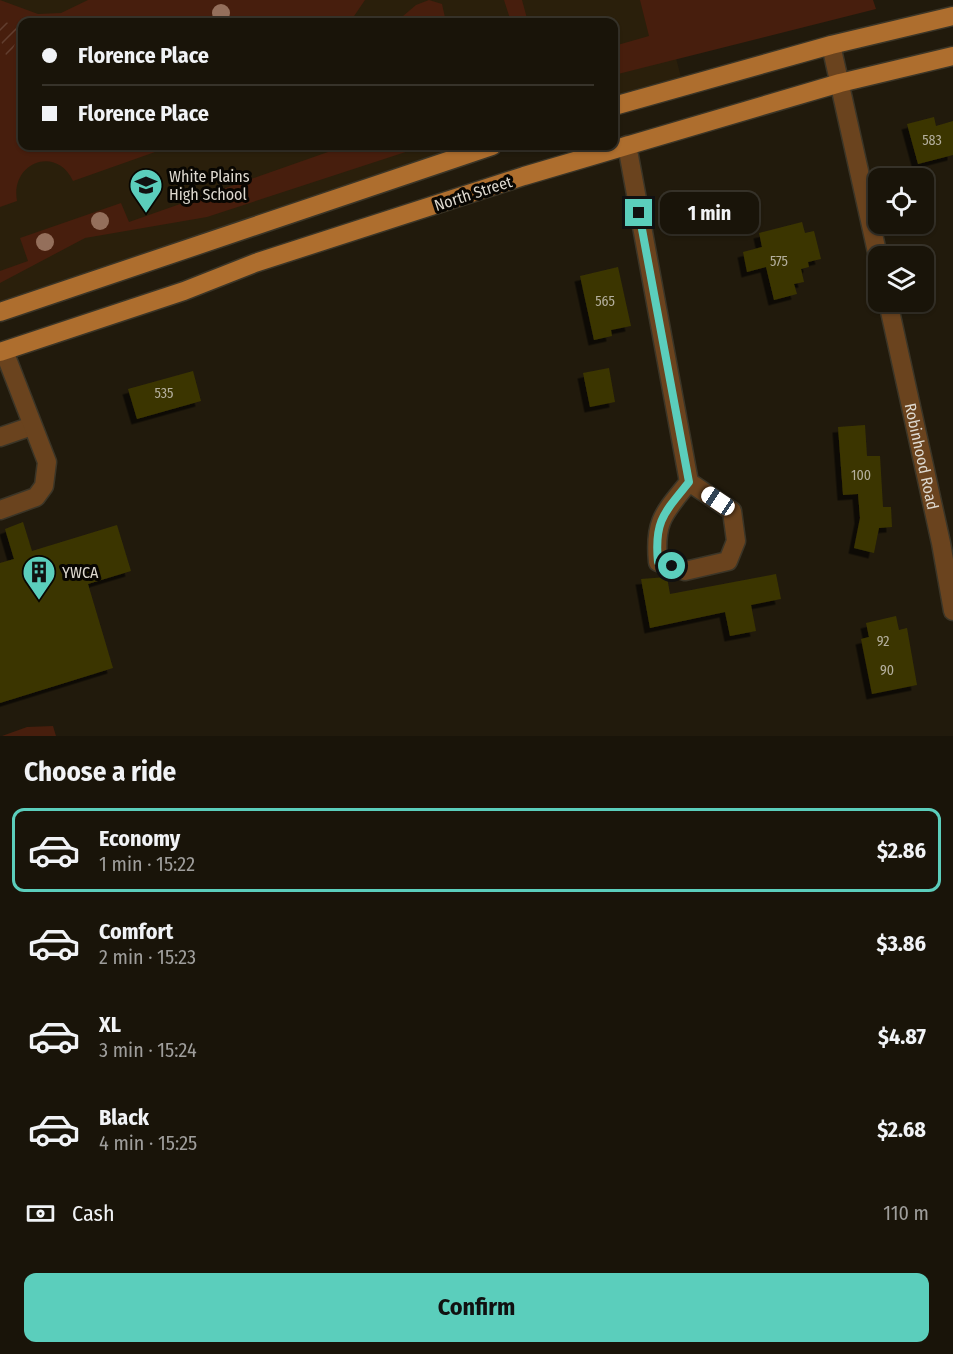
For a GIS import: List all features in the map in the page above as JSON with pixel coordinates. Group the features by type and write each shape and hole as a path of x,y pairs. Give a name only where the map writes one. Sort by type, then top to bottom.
{"main road":[{"path":"618,105 831,45 953,16"},
{"name":"North Street","path":"618,148 840,83 953,56"},
{"path":"0,312 480,150"},
{"name":"North Street","path":"2,352 184,291 267,260 611,150"}],"street":[{"path":"831,45 876,246"},
{"path":"627,145 689,482 732,511 736,541 728,561 685,571 658,562 656,535 668,508 689,482"},
{"name":"Robinhood Road","path":"890,312 941,543 953,611"},
{"path":"0,510 36,497 44,486 47,462 2,352"},
{"path":"0,437 32,426"}],"shaded area":[{"name":"White Plains High School","path":"0,0 661,0 683,85 618,105 618,18 18,18 18,150 480,150 0,312"},
{"path":"0,0 38,14 61,13 88,0 365,0 353,18 18,18 18,150 161,150 73,181 66,170 57,163 46,161 36,163 27,168 21,176 17,187 17,201 0,207"},
{"path":"429,0 442,4 445,18 401,18 416,5"},
{"path":"504,0 522,0 527,18 510,18"},
{"path":"640,0 873,0 876,9 618,74 618,45 649,36"},
{"path":"0,20 18,27 18,39 8,61 0,38"},
{"path":"334,150 412,150 207,217 85,238 0,283 0,271 28,261 20,238 121,203 129,222"},
{"path":"53,726 56,736 2,736 27,727"}],"building":[{"path":"934,117 936,126 953,121 953,155 918,164 907,124"},
{"path":"802,222 805,233 814,231 821,259 808,262 809,267 801,269 804,282 794,284 797,294 774,300 766,267 747,272 743,252 762,247 759,233"},
{"path":"618,267 631,326 611,330 612,336 594,340 580,276"},
{"path":"609,368 615,402 590,407 583,373"},
{"path":"193,371 201,401 137,419 128,389"},
{"path":"865,425 867,456 880,456 883,507 891,507 892,527 879,528 874,553 854,548 860,518 858,494 843,495 838,427"},
{"name":"YWCA","path":"23,522 32,551 117,525 131,571 88,584 113,668 0,703 0,563 14,559 5,529"},
{"path":"776,574 781,599 751,605 756,631 730,636 725,612 650,628 641,579 667,577 670,594"},
{"path":"896,616 899,630 907,628 917,685 872,694 861,639 869,637 866,623"}],"place":[{"name":"White Plains High School","path":"146,214"},
{"name":"YWCA","path":"39,601"}],"route":[{"path":"639,213 689,482 668,508 656,535 658,562 672,566"}]}
